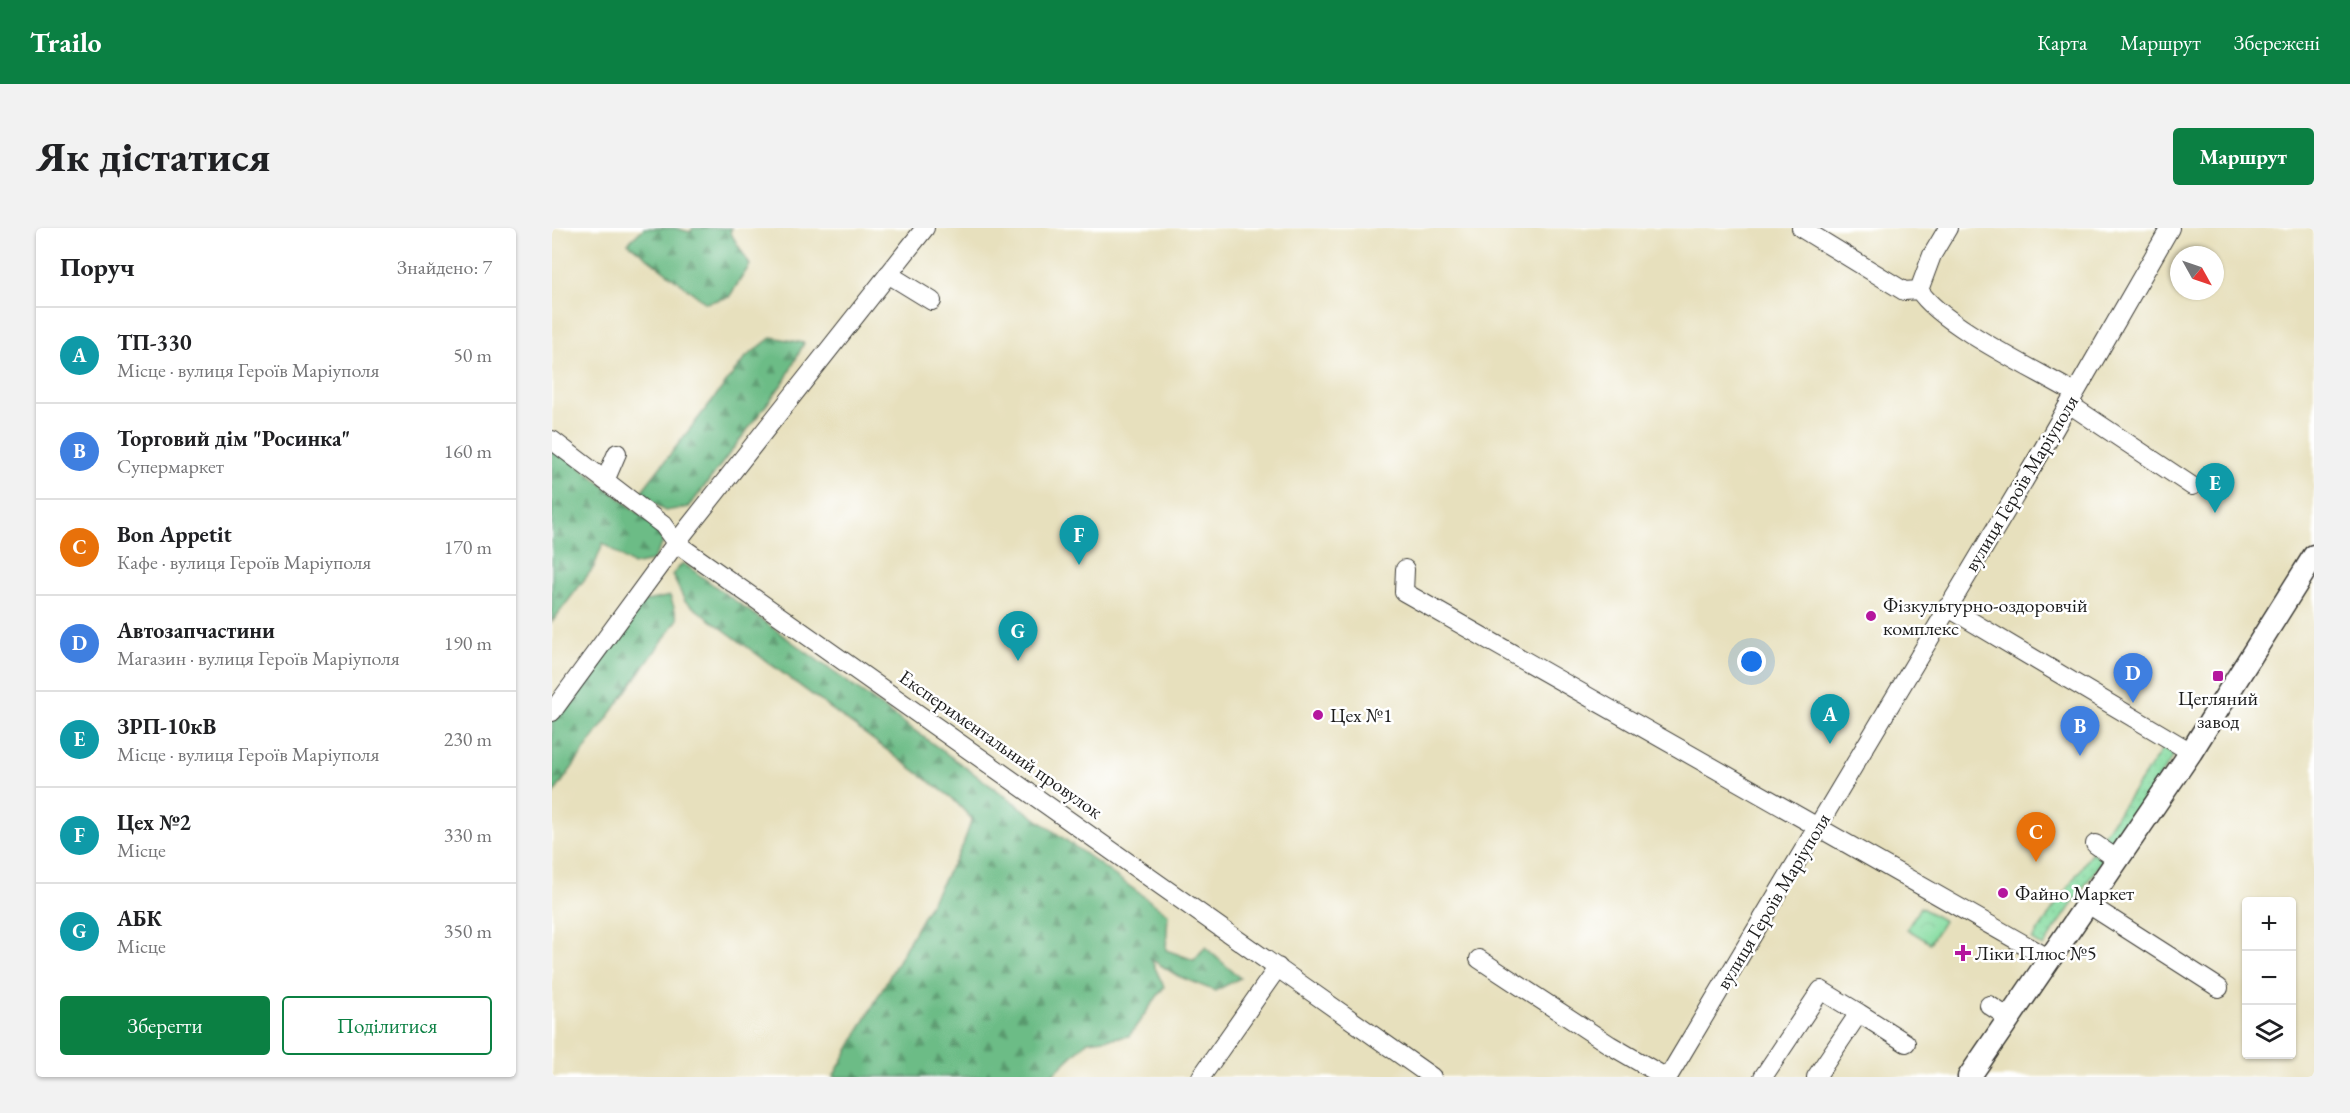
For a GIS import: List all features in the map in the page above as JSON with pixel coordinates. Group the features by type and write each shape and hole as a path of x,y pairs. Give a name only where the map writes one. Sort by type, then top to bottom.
{"main road":[{"path":"1969,1077 2191,752 2314,556"}],"street":[{"path":"552,712 676,543 925,228"},
{"path":"1801,228 1904,291 1919,290"},
{"path":"1948,228 1932,255 1919,290 1924,299 1945,317 2072,398 2192,486"},
{"name":"вулиця Героїв Маріуполя","path":"1667,1077 2072,398 2170,228"},
{"path":"888,274 933,301"},
{"name":"Експериментальний провулок","path":"552,440 663,525 676,543 1263,948 1278,967 1432,1077"},
{"path":"605,481 618,453"},
{"path":"1405,569 1404,592 1816,827 2015,947 2050,959"},
{"path":"1947,607 2156,736 2191,752"},
{"path":"2095,844 2118,860"},
{"path":"2088,904 2219,988"},
{"path":"1479,959 1610,1045 1667,1077"},
{"path":"1201,1077 1278,967"},
{"path":"1763,1077 1821,990 1906,1043"},
{"path":"1989,1005 2009,1018"},
{"path":"1816,1077 1859,1013"}],"green space":[{"path":"644,228 675,228 690,232 693,228 732,228 730,232 750,265 729,297 706,303 628,243"},
{"path":"772,337 804,343 785,380 689,507 665,511 640,493 746,357"},
{"path":"552,445 655,526 663,543 652,561 633,565 603,543 594,567 552,622"},
{"path":"683,563 1168,914 1166,950 1194,960 1205,947 1240,978 1215,991 1178,976 1151,959 1164,987 1129,1036 1088,1041 1050,1077 833,1077 963,845 972,819 952,798 685,601 672,575"},
{"path":"670,596 678,619 552,796 552,719 636,603"},
{"path":"2163,748 2174,756 2111,847 2100,839"},
{"path":"2092,852 2103,859 2043,947 2032,940"},
{"path":"1920,907 1944,921 1930,943 1907,929"}],"place":[{"name":"ЗРП-10кВ","path":"2215,513"},
{"name":"Цех №2","path":"1079,565"},
{"name":"Фізкультурно-оздоровчій комплекс","path":"1871,616"},
{"name":"АБК","path":"1018,661"},
{"name":"Цегляний завод","path":"2218,676"},
{"name":"Автозапчастини","path":"2133,703"},
{"name":"Цех №1","path":"1318,715"},
{"name":"ТП-330","path":"1830,744"},
{"name":"Торговий дім \"Росинка\"","path":"2080,756"},
{"name":"Bon Appetit","path":"2036,862"},
{"name":"Файно Маркет","path":"2003,893"},
{"name":"Ліки Плюс №5","path":"1963,953"}]}
